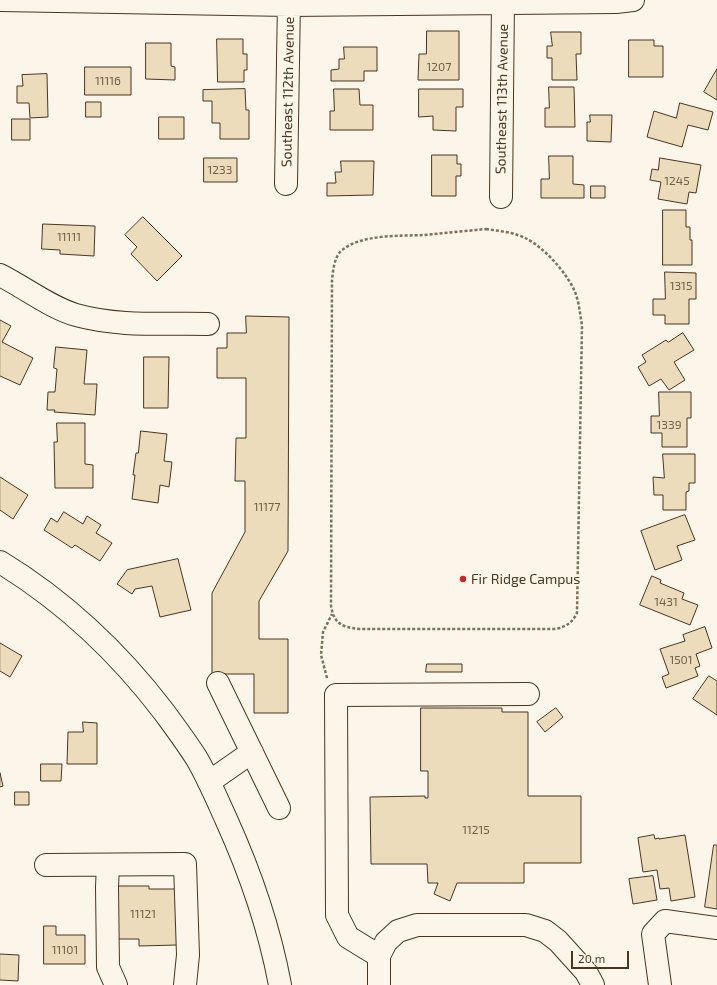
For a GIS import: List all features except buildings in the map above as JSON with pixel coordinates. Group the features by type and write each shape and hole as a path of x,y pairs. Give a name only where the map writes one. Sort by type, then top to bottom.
{"street":[{"path":"0,0 616,2 633,0"},
{"name":"Southeast 112th Avenue","path":"286,184 289,2"},
{"name":"Southeast 113th Avenue","path":"501,197 503,2"},
{"path":"0,275 75,315 115,323 208,324"},
{"path":"0,562 35,584 71,613 121,661 171,722 196,758 209,782 238,846 257,896 269,933 280,985"},
{"path":"218,683 279,808"},
{"path":"379,956 348,937 337,915 336,695 528,694"},
{"path":"209,782 252,752"},
{"path":"46,865 185,864 188,955 185,985"},
{"path":"108,865 108,967 116,985"},
{"path":"660,985 653,934 665,920 717,928"},
{"path":"379,985 379,956 386,942 398,931 417,925 526,925 545,931 558,941 586,972 593,985"}],"path":[{"path":"332,614 338,622 346,627 359,629 556,629 566,626 573,621 577,613 578,599 582,325 580,311 574,291 563,273 546,252 526,238 506,232 486,229 377,238 348,245 339,252 334,264 332,280 332,614 323,632 321,655 326,676 336,695"}],"place":[{"name":"Fir Ridge Campus","path":"463,579"}]}
